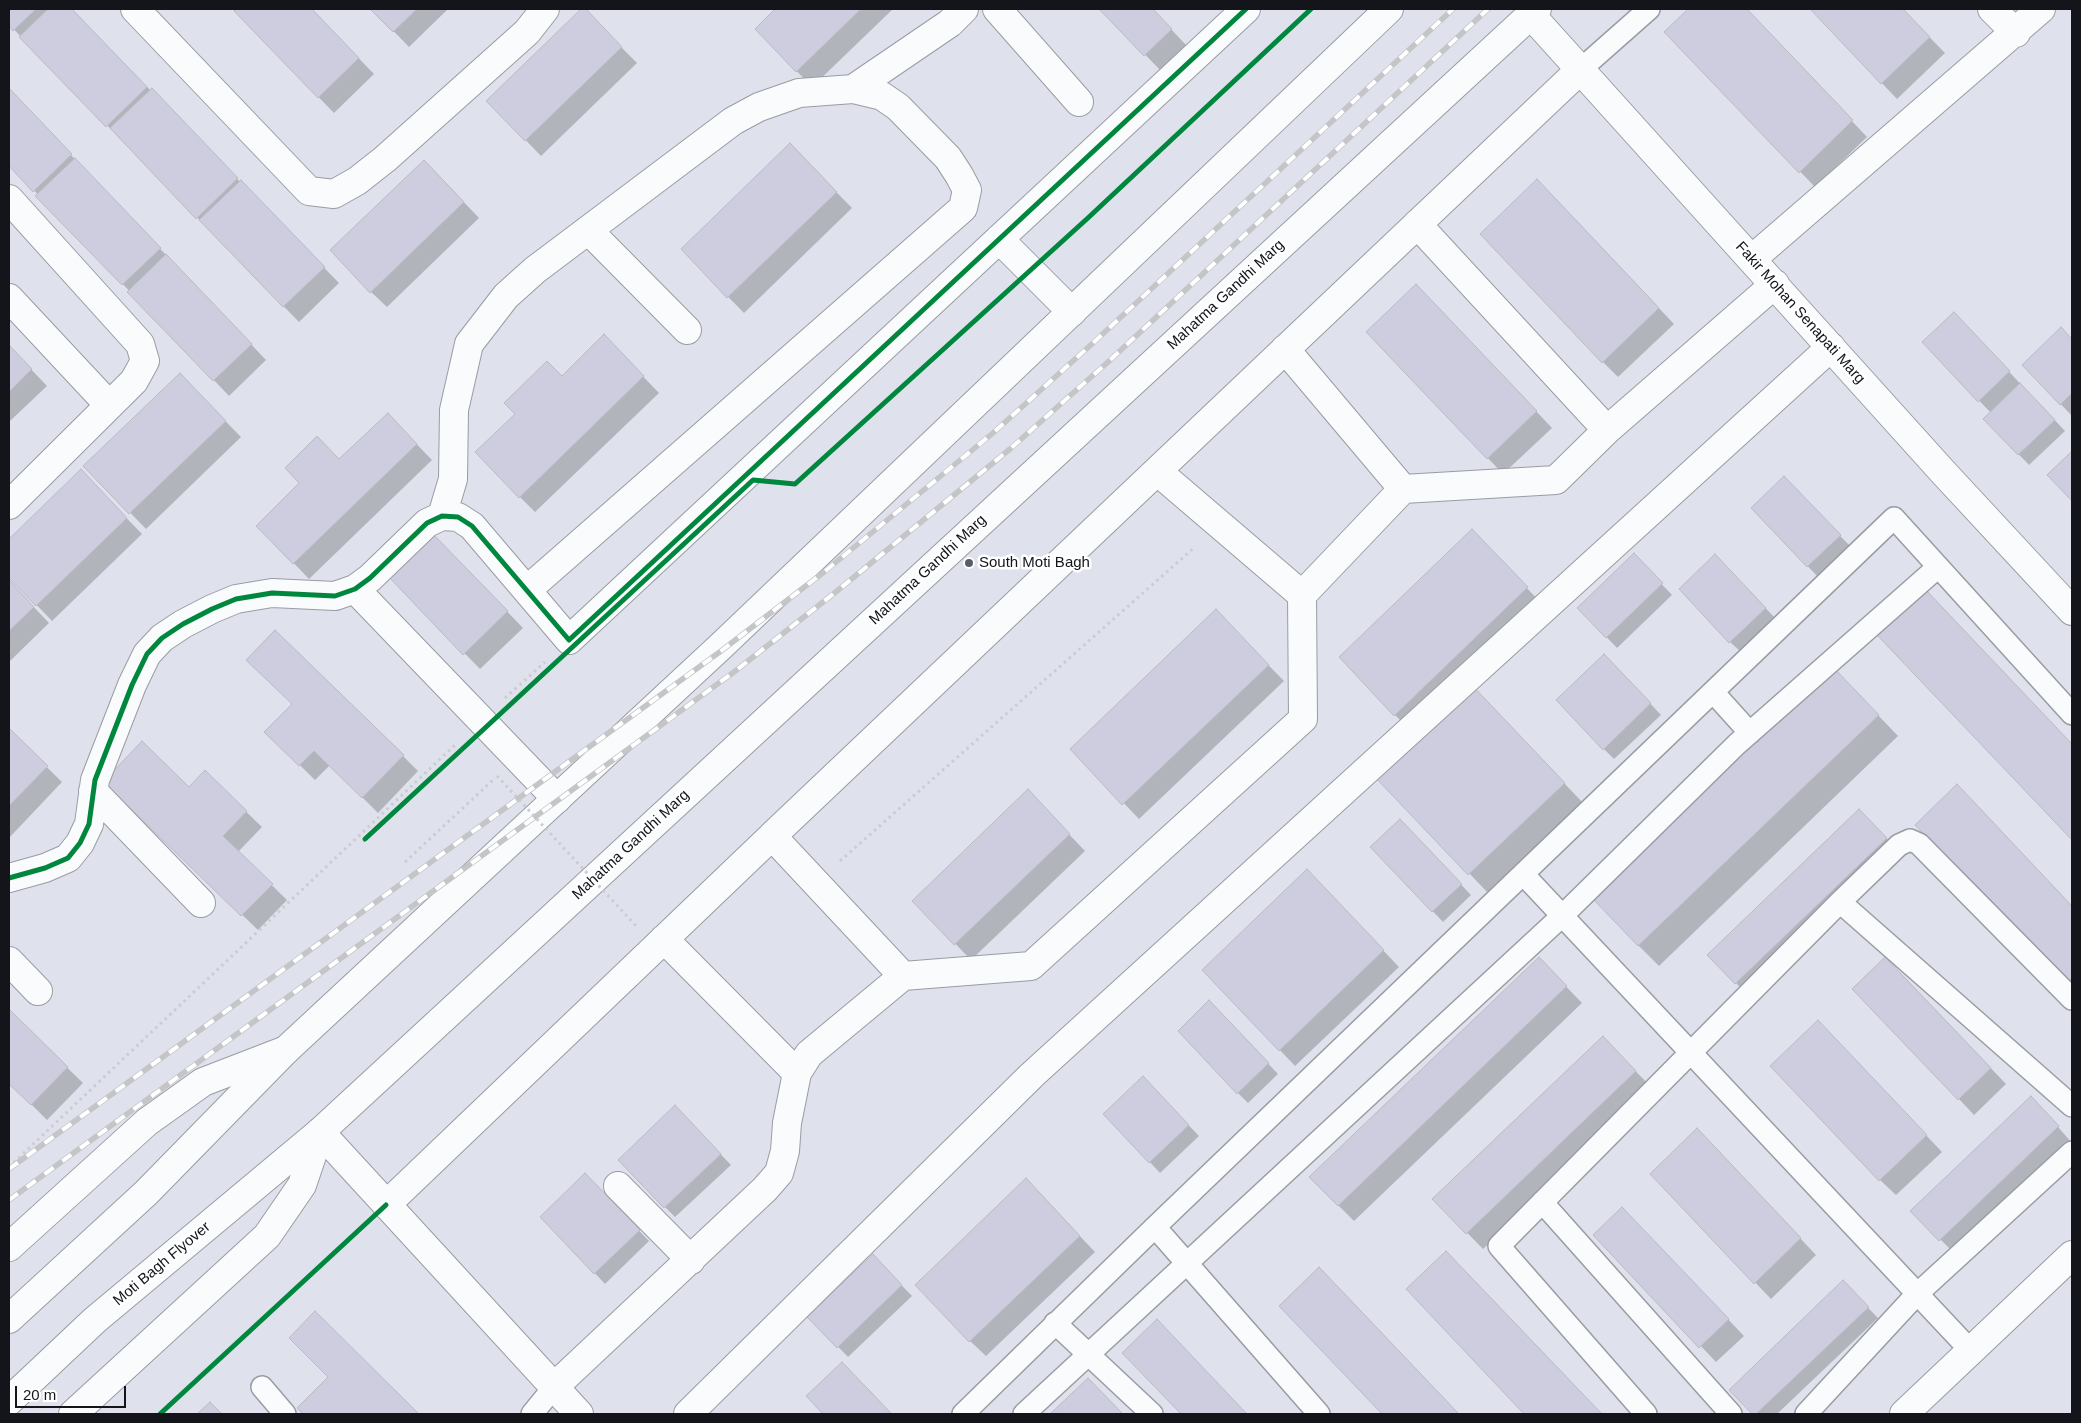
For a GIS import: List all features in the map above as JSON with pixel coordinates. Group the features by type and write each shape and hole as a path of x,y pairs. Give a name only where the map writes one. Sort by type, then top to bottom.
{"street":[{"path":"135,9 309,191 334,194 357,181 385,159 527,32 545,9"},
{"path":"853,88 950,23 964,9"},
{"path":"997,9 1079,102"},
{"path":"9,878 45,868 68,858 80,843 89,824 95,780 146,654 162,638 183,624 236,599 272,593 335,596 355,589 370,578 427,523 442,516 458,516 472,526 569,640 1246,9"},
{"path":"9,1320 146,1193 286,1050 720,647 1389,9"},
{"path":"1992,9 2016,33"},
{"path":"1752,259 2042,9"},
{"name":"Fakir Mohan Senapati Marg","path":"1533,12 1580,70 1950,480 2072,611"},
{"name":"Mahatma Gandhi Marg","path":"320,1132 1533,12"},
{"path":"386,1205 772,836 1580,70"},
{"path":"442,516 453,480 454,410 468,344 506,296 588,230 733,121 759,107 799,93 853,88 882,96 898,107 948,158 967,190 963,208 527,590"},
{"path":"9,198 140,344 144,361 134,381 9,505"},
{"path":"1417,224 1607,430"},
{"path":"588,230 687,330"},
{"path":"999,239 1072,312"},
{"path":"554,1387 765,1190 779,1173 785,1151 787,1123 797,1073 809,1054 904,976 1031,966 1303,719 1302,595 1403,489 1556,480 1607,430 1774,284"},
{"path":"9,298 109,405"},
{"path":"688,1414 1032,1075 1831,347"},
{"path":"1285,349 1403,489"},
{"path":"1157,471 1302,595"},
{"path":"355,589 557,799"},
{"path":"93,791 201,902"},
{"path":"772,836 904,976"},
{"path":"664,939 797,1073"},
{"path":"9,961 38,991"},
{"path":"9,1247 147,1122 203,1082 286,1050"},
{"path":"73,1414 267,1236 302,1185 320,1132 579,1414"},
{"name":"Moti Bagh Flyover","path":"9,1401 95,1320 320,1132"},
{"path":"618,1186 691,1260"},
{"path":"1904,1414 1972,1352 2072,1255"}],"lane":[{"path":"1580,70 1649,9"},
{"path":"963,1414 1154,1227 1894,518 2072,714"},
{"path":"1024,1414 1562,916 1750,733 1938,567"},
{"path":"1713,692 1750,733"},
{"path":"1646,1414 1499,1246 1689,1052 1840,902 1899,845 1910,840 1919,844 2072,999"},
{"path":"1522,874 1916,1295 1972,1352"},
{"path":"1840,902 2072,1106"},
{"path":"1806,1414 1916,1295 2072,1152"},
{"path":"1542,1202 1731,1414"},
{"path":"1154,1227 1319,1414"},
{"path":"1055,1323 1152,1414"},
{"path":"532,1414 554,1387"},
{"path":"262,1388 285,1414"}],"path":[{"path":"816,882 1220,525"},
{"path":"9,1167 363,830 569,640"},
{"path":"405,862 497,776 638,928"},
{"path":"365,839 386,819"}],"building":[{"path":"9,9 36,9 13,31 9,26"},
{"path":"48,9 72,9 147,87 106,127 19,37"},
{"path":"236,9 312,9 359,58 318,98 234,11"},
{"path":"370,9 417,9 393,32"},
{"path":"581,9 586,9 622,47 525,141 486,101"},
{"path":"775,9 861,9 796,72 755,29"},
{"path":"1099,9 1153,9 1172,29 1144,56"},
{"path":"1688,9 1747,9 1853,120 1799,173 1664,32"},
{"path":"1810,9 1903,9 1930,37 1881,84"},
{"path":"9,88 72,154 33,192 9,166"},
{"path":"152,88 238,178 196,219 110,128"},
{"path":"790,143 837,192 727,298 681,249"},
{"path":"75,158 161,248 122,285 35,196"},
{"path":"424,160 464,202 370,293 330,250"},
{"path":"1537,179 1659,308 1602,363 1480,234"},
{"path":"241,180 325,267 283,307 199,220"},
{"path":"166,254 252,344 213,381 127,292"},
{"path":"1416,284 1537,411 1487,459 1366,332"},
{"path":"1954,312 2010,371 1978,402 1922,342"},
{"path":"2061,327 2072,339 2072,393 2060,405 2022,365"},
{"path":"604,334 644,376 519,498 475,452 515,414 504,403 547,361 562,376"},
{"path":"9,345 32,369 9,392"},
{"path":"180,373 226,421 129,514 83,466"},
{"path":"2020,383 2055,420 2018,455 1983,419"},
{"path":"388,413 417,444 293,564 256,526 299,483 285,468 317,436 339,459"},
{"path":"2072,451 2072,501 2047,475"},
{"path":"81,469 127,518 36,606 9,578 9,539"},
{"path":"1784,476 1841,535 1807,567 1751,508"},
{"path":"1472,529 1528,587 1394,716 1339,657"},
{"path":"431,532 508,611 463,655 387,575"},
{"path":"1634,553 1663,583 1606,638 1577,608"},
{"path":"1715,554 1766,608 1729,643 1679,589"},
{"path":"9,580 34,607 9,631"},
{"path":"1925,589 2072,744 2072,840 1877,635"},
{"path":"1216,609 1269,665 1122,805 1070,749"},
{"path":"275,630 404,755 362,798 314,751 299,766 264,732 292,704 246,660"},
{"path":"1604,654 1651,703 1603,750 1556,700"},
{"path":"1833,667 1879,715 1638,946 1592,898"},
{"path":"1469,682 1565,783 1468,875 1373,775"},
{"path":"9,728 48,766 9,806"},
{"path":"142,741 189,787 205,770 247,811 223,836 273,884 241,916 103,782"},
{"path":"1957,784 2072,906 2072,978 2066,984 1915,825"},
{"path":"1028,789 1070,834 954,945 912,901"},
{"path":"1859,809 1887,838 1735,984 1707,955"},
{"path":"1400,819 1462,884 1432,912 1370,847"},
{"path":"1307,869 1384,950 1279,1051 1202,970"},
{"path":"1539,957 1567,986 1338,1206 1309,1177"},
{"path":"1885,957 1991,1068 1958,1100 1852,989"},
{"path":"1209,1000 1269,1063 1237,1094 1178,1031"},
{"path":"9,1009 68,1067 31,1105 9,1084"},
{"path":"1818,1020 1927,1135 1879,1181 1770,1066"},
{"path":"1603,1036 1636,1071 1466,1234 1432,1199"},
{"path":"1143,1076 1189,1125 1149,1163 1103,1114"},
{"path":"2031,1096 2059,1126 1939,1241 1910,1211"},
{"path":"675,1105 721,1154 664,1208 618,1160"},
{"path":"1697,1128 1801,1238 1754,1284 1650,1174"},
{"path":"585,1173 640,1230 594,1274 540,1217"},
{"path":"1026,1178 1080,1236 969,1342 915,1285"},
{"path":"1622,1207 1729,1319 1699,1348 1593,1235"},
{"path":"1446,1251 1602,1414 1524,1414 1406,1289"},
{"path":"873,1254 902,1285 837,1348 807,1317"},
{"path":"1319,1267 1459,1414 1382,1414 1279,1306"},
{"path":"1843,1280 1869,1307 1756,1414 1752,1414 1729,1390"},
{"path":"315,1311 419,1414 303,1414 297,1408 328,1377 289,1338"},
{"path":"1157,1319 1247,1414 1181,1414 1122,1353"},
{"path":"842,1362 892,1414 823,1414 806,1396"},
{"path":"1088,1378 1123,1414 1050,1414"},
{"path":"210,1402 222,1414 197,1414"}],"railway":[{"path":"9,1169 721,651 824,572 993,433 1093,343 1453,9"},
{"path":"9,1200 734,672 837,591 1010,449 1108,362 1488,9"}],"cycle path":[{"path":"9,878 45,868 68,858 80,843 89,824 95,780 132,685 147,654 162,638 183,624 212,609 236,599 272,593 335,596 355,589 370,578 427,523 442,516 458,517 472,526 569,640 1246,9"},
{"path":"365,839 753,480 795,484 1089,217 1311,9"},
{"path":"160,1414 386,1205"}],"place":[{"name":"South Moti Bagh","path":"969,563"}]}
